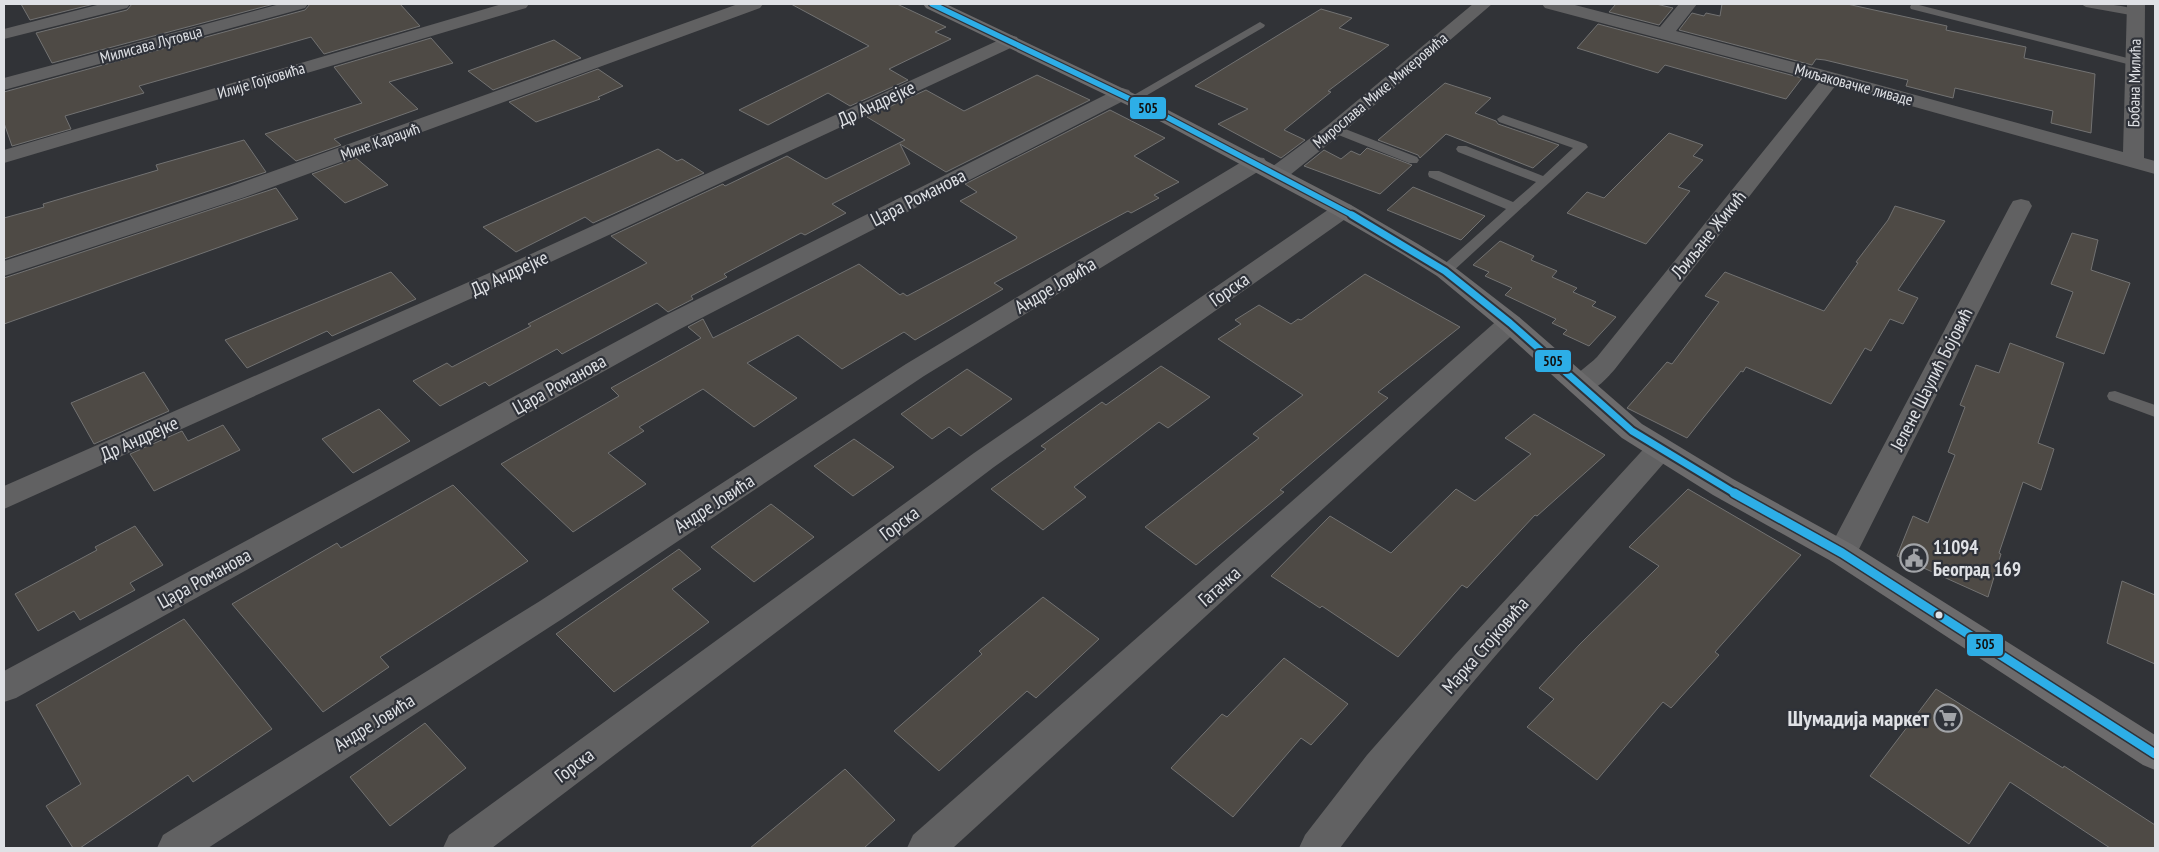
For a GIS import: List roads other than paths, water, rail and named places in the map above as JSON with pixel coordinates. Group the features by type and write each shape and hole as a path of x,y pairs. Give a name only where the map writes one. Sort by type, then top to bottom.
{"street":[{"path":"4,34 121,4"},
{"name":"Милисава Лутовца","path":"4,84 298,4"},
{"name":"Илије Гојковића","path":"4,157 520,4"},
{"name":"Мине Караџић","path":"4,269 256,185 754,4"},
{"path":"932,4 1127,96 1343,210 1445,271 1510,323 1632,431 1723,487 1842,553 2155,754"},
{"name":"Мирослава Мике Микеровића","path":"1266,169 1335,129 1482,4"},
{"name":"Миљаковачке ливаде","path":"1551,4 1832,78 2155,168"},
{"path":"1664,34 1688,4"},
{"name":"Бобана Милића","path":"2133,162 2136,9"},
{"name":"Др Андрејке","path":"4,498 504,276 1010,40"},
{"name":"Љиљане Жикић","path":"1580,385 1595,376 1601,369 1832,78"},
{"name":"Цара Романова","path":"4,688 671,323 1127,96"},
{"name":"Андре Јовића","path":"176,848 551,610 915,370 1266,169"},
{"name":"Јелене Шаулић Бојовић","path":"1842,553 2021,206"},
{"name":"Горска","path":"462,848 984,460 1343,210"},
{"name":"Гатачка","path":"926,848 1510,323"},
{"name":"Марка Стојковића","path":"1318,848 1380,766 1466,666 1660,449"}],"lane":[{"path":"2086,4 2136,9"},
{"path":"1916,7 2135,63"},
{"path":"1127,96 1260,24"},
{"path":"1445,271 1582,147 1503,119"},
{"path":"1335,129 1414,160"},
{"path":"1462,149 1545,181"},
{"path":"1434,174 1515,208"},
{"path":"2115,396 2155,411"}],"place":[{"name":"11094 Београд 169","path":"1914,558"},
{"name":"Шумадија маркет","path":"1948,718"}]}
